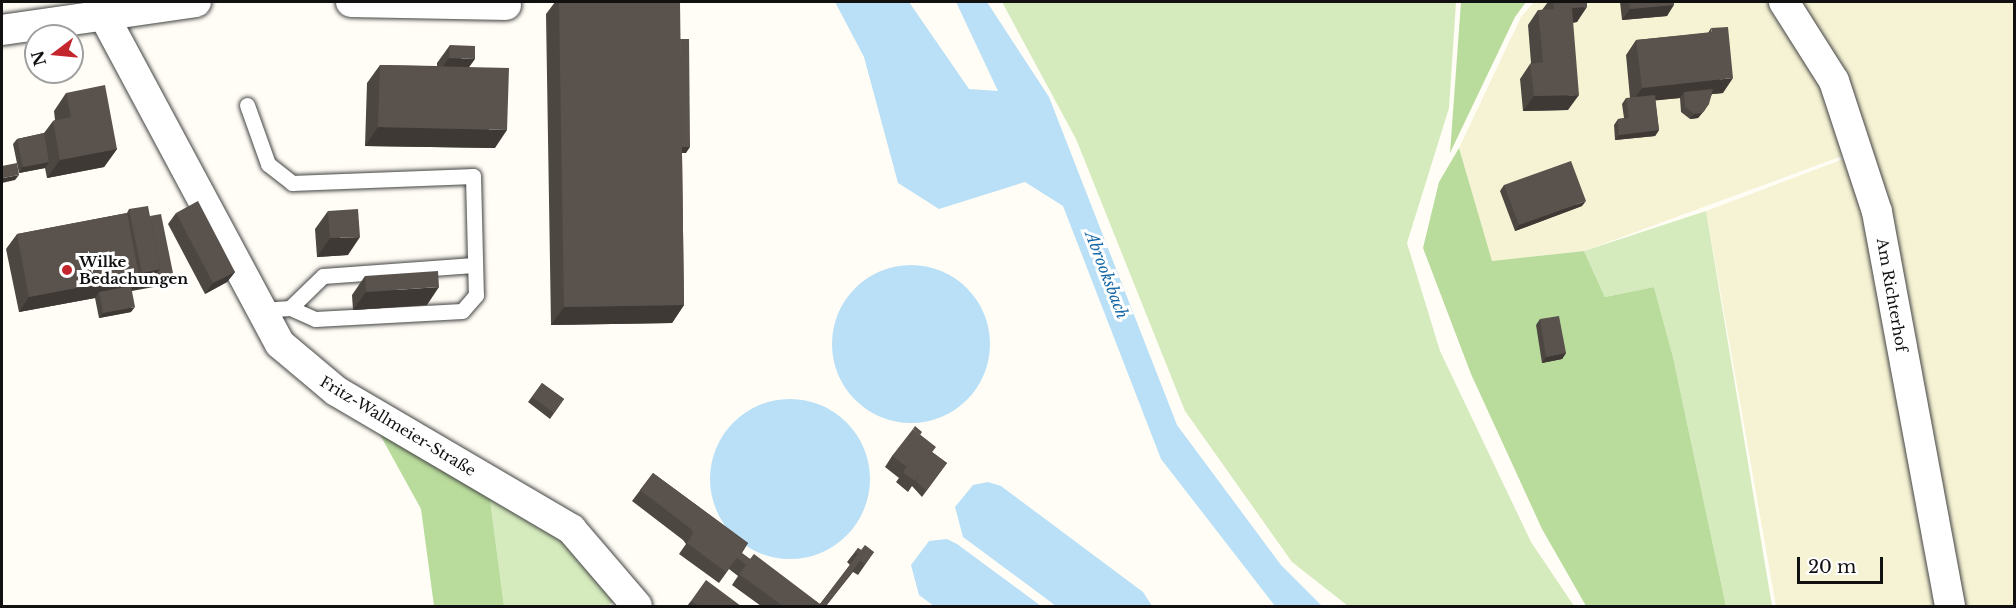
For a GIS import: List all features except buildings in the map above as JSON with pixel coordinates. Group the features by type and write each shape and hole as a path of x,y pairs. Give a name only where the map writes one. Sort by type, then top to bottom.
{"street":[{"path":"2,30 196,2"},
{"path":"351,2 512,3"},
{"name":"Am Richterhof","path":"1784,2 1834,81 1877,212 1950,606"},
{"name":"Fritz-Wallmeier-Straße","path":"103,14 276,309 280,344 336,391 571,529 637,606"}],"lane":[{"path":"248,105 268,164 292,183 473,176 476,296 462,311 315,320 276,309"},
{"path":"276,309 323,276 474,265"}],"shaded area":[{"path":"1534,2 1767,2 1820,80 1845,155 1584,251 1491,261 1459,148 1521,17"},
{"path":"1797,2 2014,2 2014,606 1964,606 1885,211"},
{"path":"1846,158 1866,217 1942,606 1776,606 1706,211"}],"green space":[{"path":"1002,2 1456,2 1449,108 1407,243 1440,351 1531,542 1574,606 1348,606 1292,562 1185,411 1076,139"},
{"path":"1461,2 1526,2 1515,17 1450,153"},
{"path":"1459,148 1492,261 1584,251 1605,297 1654,287 1673,357 1726,606 1586,606 1542,529 1471,374 1423,248 1439,182"},
{"path":"1706,211 1772,606 1726,606 1673,357 1654,287 1605,297 1584,251"},
{"path":"378,431 489,492 504,606 434,606 421,509"},
{"path":"489,492 574,549 615,600 608,606 504,606"}],"water":[{"name":"Abrooksbach","path":"835,2 909,2 969,89 998,91 956,2 987,2 1049,97 1177,425 1281,565 1322,606 1275,606 1161,459 1063,206 1025,182 939,209 898,183 864,57"},
{"path":"911,265 927,266 941,271 955,278 967,288 977,300 984,314 989,328 989,360 984,374 977,388 967,400 955,410 941,417 927,422 911,423 895,422 881,417 867,410 855,400 845,388 838,374 833,360 832,344 833,328 838,314 845,300 855,288 867,278 881,271 895,266"},
{"path":"790,399 820,405 846,423 864,449 870,479 864,509 846,535 820,553 790,559 760,553 734,535 716,509 710,479 716,449 734,423 760,405"},
{"path":"988,482 1001,486 1143,592 1152,606 1056,606 963,537 955,507 973,485"},
{"path":"947,539 1041,606 934,606 919,595 911,565 929,541"}],"place":[{"name":"Wilke Bedachungen","path":"67,270"}]}
